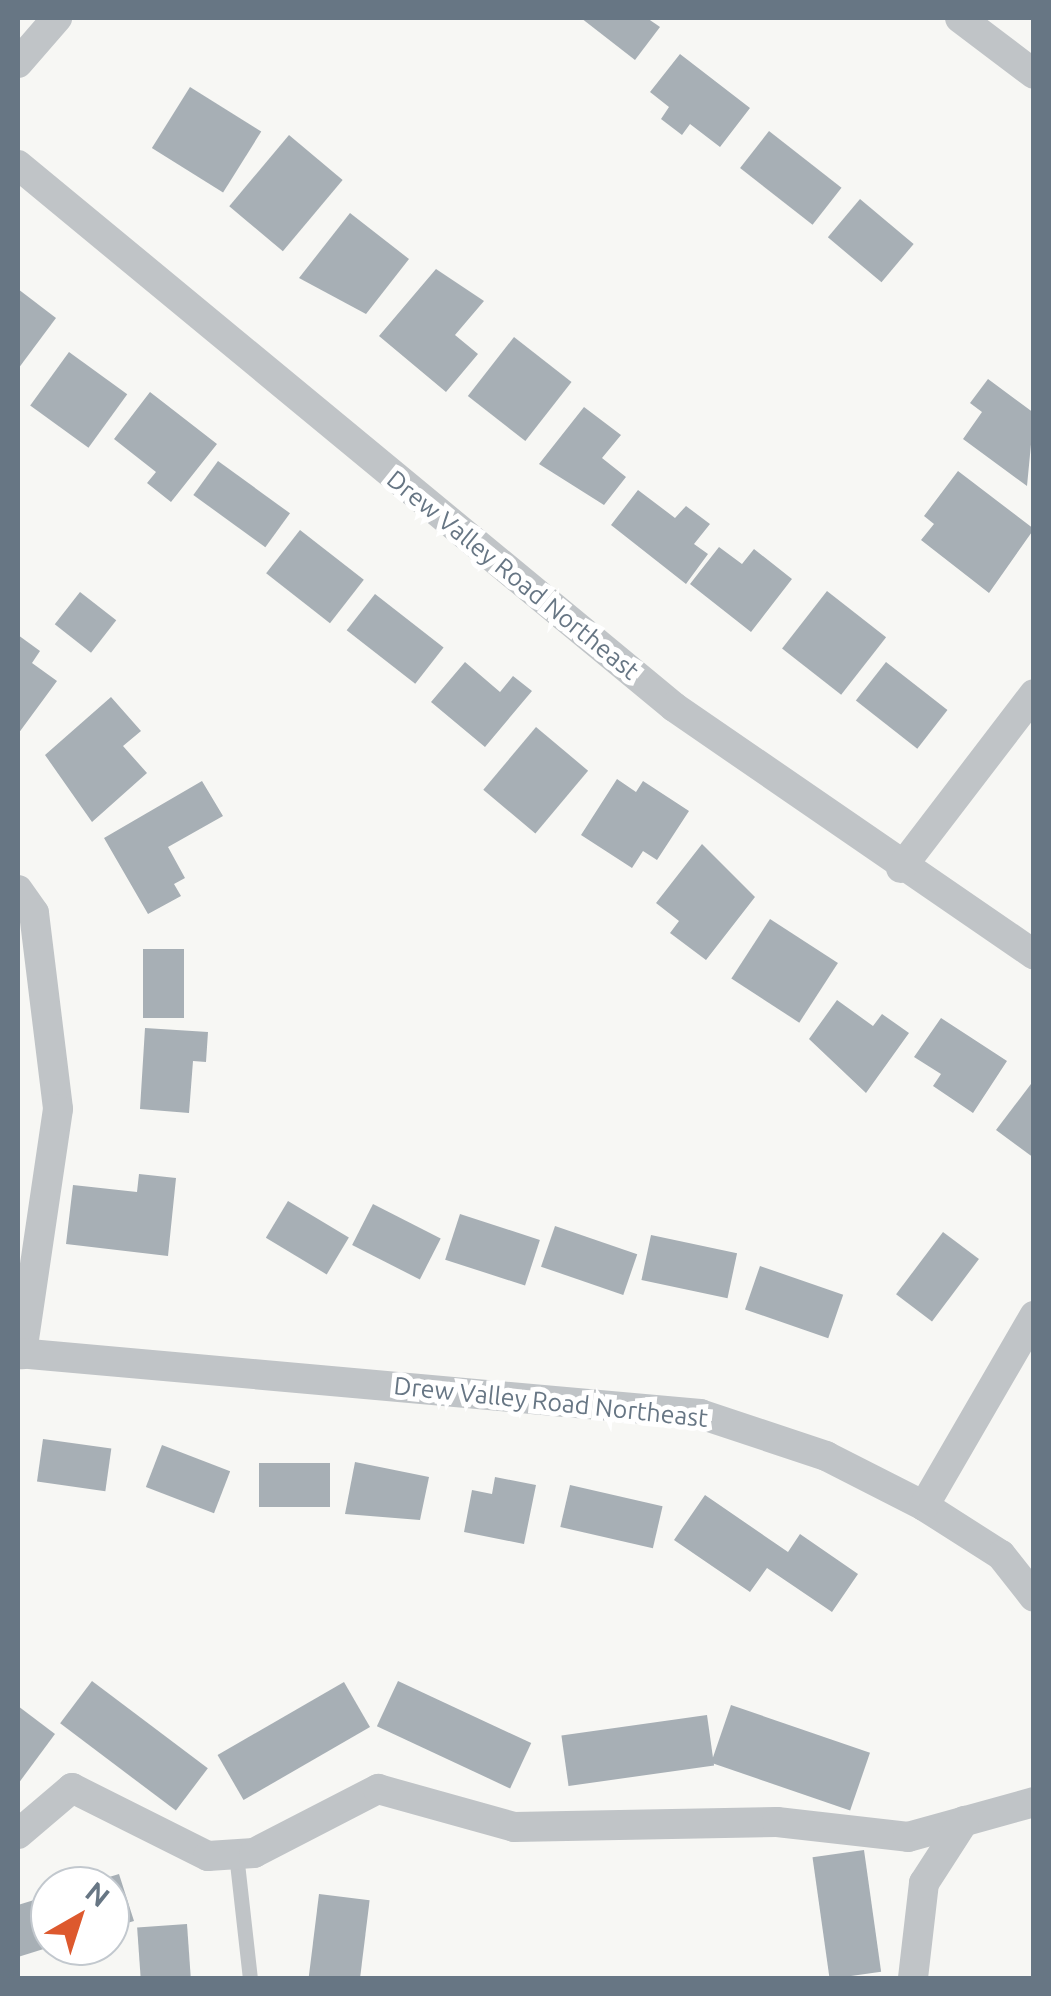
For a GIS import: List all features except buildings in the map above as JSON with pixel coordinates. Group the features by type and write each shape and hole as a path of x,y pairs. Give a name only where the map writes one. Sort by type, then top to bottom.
{"street":[{"path":"18,64 57,18"},
{"path":"960,18 1034,74"},
{"name":"Drew Valley Road Northeast","path":"18,165 674,707 901,868 1034,954"},
{"path":"901,868 1034,694"},
{"path":"18,890 34,912 58,1109 20,1354"},
{"path":"924,1506 1034,1316"},
{"name":"Drew Valley Road Northeast","path":"20,1354 700,1414 826,1456 924,1506 1001,1555 1034,1598"},
{"path":"18,1834 72,1788 208,1856 236,1854 378,1789 514,1827 760,1822 908,1837 1034,1802"},
{"path":"913,1978 924,1882 964,1821"}],"lane":[{"path":"236,1854 250,1978"}]}
